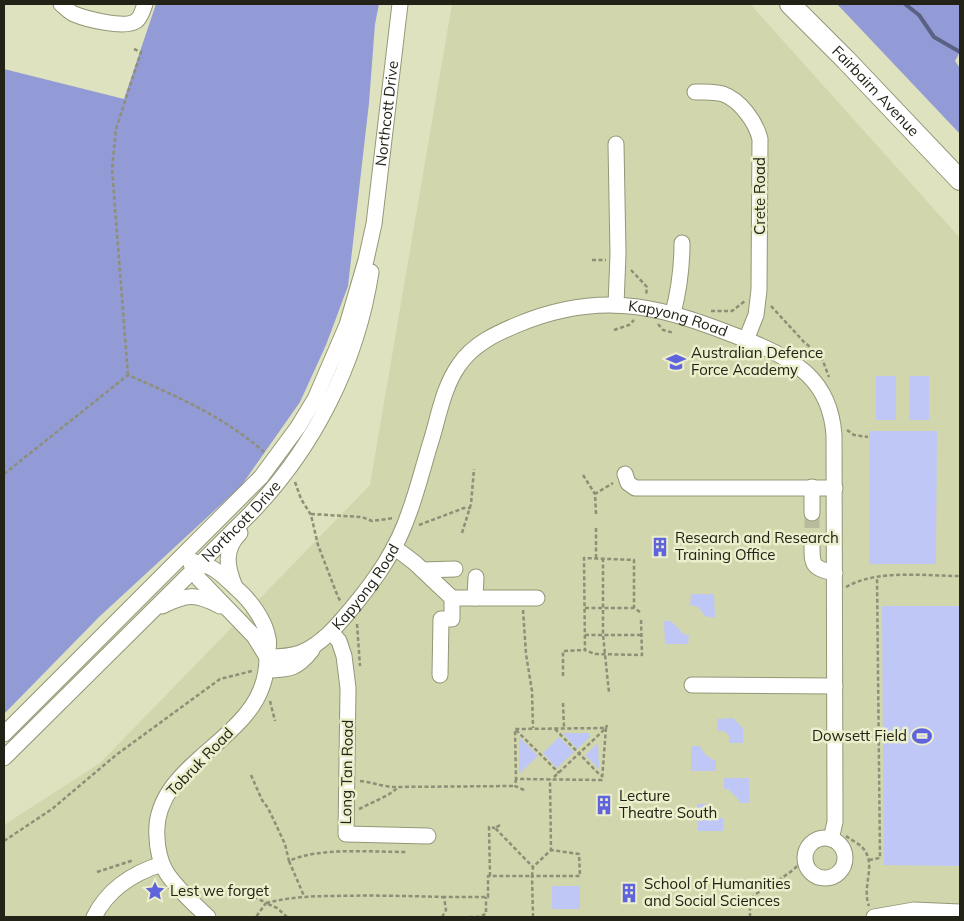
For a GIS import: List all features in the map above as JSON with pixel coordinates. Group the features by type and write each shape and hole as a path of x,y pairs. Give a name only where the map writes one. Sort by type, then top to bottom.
{"main road":[{"name":"Fairbairn Avenue","path":"790,4 960,180"}],"street":[{"path":"62,4 73,14 116,25 125,25 137,21 145,4"},
{"name":"Northcott Drive","path":"4,734 261,477 298,427 315,399 347,324 366,260 374,224 400,4"},
{"name":"Crete Road","path":"695,92 720,93 731,98 751,119 760,139 759,290 756,315 746,340"},
{"path":"616,144 618,260 616,305"},
{"name":"Northcott Drive","path":"4,758 266,497 286,473 312,434 335,392 362,320 374,254 374,224"},
{"path":"673,313 682,261 682,242"},
{"name":"Kapyong Road","path":"267,664 297,654 316,645 348,613 381,570 406,522 447,389 459,365 470,351 491,337 550,312 594,304 616,305 644,313 673,313 696,320 789,359 806,372 819,388 833,421 835,822 832,839"},
{"path":"236,588 228,562 228,554 232,543 295,472 303,459 312,434"},
{"path":"623,477 635,488 834,488"},
{"path":"812,487 812,513"},
{"path":"200,539 194,550 201,581 257,640 267,664"},
{"path":"812,542 813,565 820,570 835,573"},
{"path":"394,547 423,570 452,598 530,598"},
{"path":"151,589 182,568 196,565"},
{"name":"Tobruk Road","path":"196,565 212,568 236,588 255,610 266,630 268,639 267,664 256,700 247,714 170,789 162,804 156,825 157,842 162,864 183,891 208,917"},
{"path":"423,570 455,570"},
{"path":"475,598 476,577"},
{"path":"153,611 181,597 193,596 208,600 230,611"},
{"path":"440,675 441,619 452,618 452,598"},
{"name":"Long Tan Road","path":"331,632 339,642 344,656 348,688 346,834 428,836"},
{"path":"692,686 835,686"},
{"path":"94,917 116,887 141,871 162,864"},
{"path":"874,917 914,910 960,912"}],"path":[{"path":"128,375 112,169 116,129 141,52 134,49"},
{"path":"592,260 625,260 647,287 644,313 629,325 614,330"},
{"path":"644,313 663,330 674,333"},
{"path":"128,375 199,407 235,428 256,445"},
{"path":"4,474 128,375"},
{"path":"462,533 470,508 474,469"},
{"path":"583,476 596,494 596,514"},
{"path":"596,494 623,477"},
{"path":"296,484 301,499 310,514 318,545 334,588 348,613"},
{"path":"310,514 362,517 372,521 394,518 419,525 464,508 470,508"},
{"path":"596,528 596,558"},
{"path":"585,650 584,558 634,560 634,608"},
{"path":"603,558 603,635 609,692"},
{"path":"842,589 857,582 877,577 960,576"},
{"path":"869,860 880,858 877,577"},
{"path":"530,598 526,654 532,691 533,728"},
{"path":"585,608 634,608 640,612"},
{"path":"563,676 563,651 585,650 595,654 642,655 641,620"},
{"path":"585,635 641,635"},
{"path":"4,841 52,809 116,755 220,679 258,670 267,664"},
{"path":"270,698 274,721"},
{"path":"563,703 564,728"},
{"path":"515,729 606,727"},
{"path":"533,917 533,867 551,850 552,779 606,727"},
{"path":"516,779 602,780 606,727"},
{"path":"515,729 559,773"},
{"path":"515,729 515,786"},
{"path":"555,729 601,776"},
{"path":"251,774 285,844 289,861 305,897"},
{"path":"355,780 392,787 515,786 524,790"},
{"path":"495,828 500,825"},
{"path":"469,917 478,917 486,914 488,876 490,876 489,827 495,828 533,867"},
{"path":"490,876 580,876 580,854 551,850"},
{"path":"289,861 299,856 314,853 406,852"},
{"path":"97,872 135,860 141,871"},
{"path":"750,917 750,899 760,890 792,872 800,863"},
{"path":"238,887 277,908 287,917"},
{"path":"256,917 266,903 305,897 358,895 486,897"},
{"path":"442,917 446,910 444,897"}],"shaded area":[{"path":"156,4 379,4 375,24 369,103 348,286 326,345 300,402 241,486 99,617 4,714 4,69 124,99"},
{"name":"Australian Defence Force Academy","path":"452,4 750,4 960,238 960,917 4,917 4,825 100,763 370,485"},
{"path":"837,4 960,4 960,52 955,61 960,68 960,134"},
{"path":"876,376 896,376 896,420 876,420"},
{"path":"909,376 929,376 929,420 909,420"},
{"path":"869,431 937,431 936,564 869,564"},
{"path":"691,594 714,594 715,618 705,616 698,607 690,605"},
{"name":"Dowsett Field","path":"882,606 960,606 960,866 884,865"},
{"path":"664,621 671,621 685,635 689,635 688,644 665,644"},
{"path":"733,718 743,728 743,743 729,743 729,736 724,731 717,731 717,719"},
{"path":"563,733 589,733 590,737 577,749"},
{"path":"519,737 538,756 519,774"},
{"path":"559,737 574,752 557,768 543,753"},
{"path":"598,743 599,769 585,755"},
{"path":"691,746 700,746 706,755 716,760 716,771 691,771"},
{"path":"724,778 749,778 749,803 739,803 739,800 728,789 724,789"},
{"path":"697,804 708,804 709,814 714,818 723,818 723,831 698,831"},
{"path":"552,886 580,886 580,909 552,909"}],"waterway":[{"path":"905,4 919,15 934,37 960,52"}],"tunnel":[{"path":"812,513 812,542"}],"place":[{"name":"Australian Defence Force Academy","path":"676,362"},
{"name":"Research and Research Training Office","path":"660,547"},
{"name":"Dowsett Field","path":"922,736"},
{"name":"Lecture Theatre South","path":"604,805"},
{"name":"Lest we forget","path":"155,891"},
{"name":"School of Humanities and Social Sciences","path":"629,893"}]}
